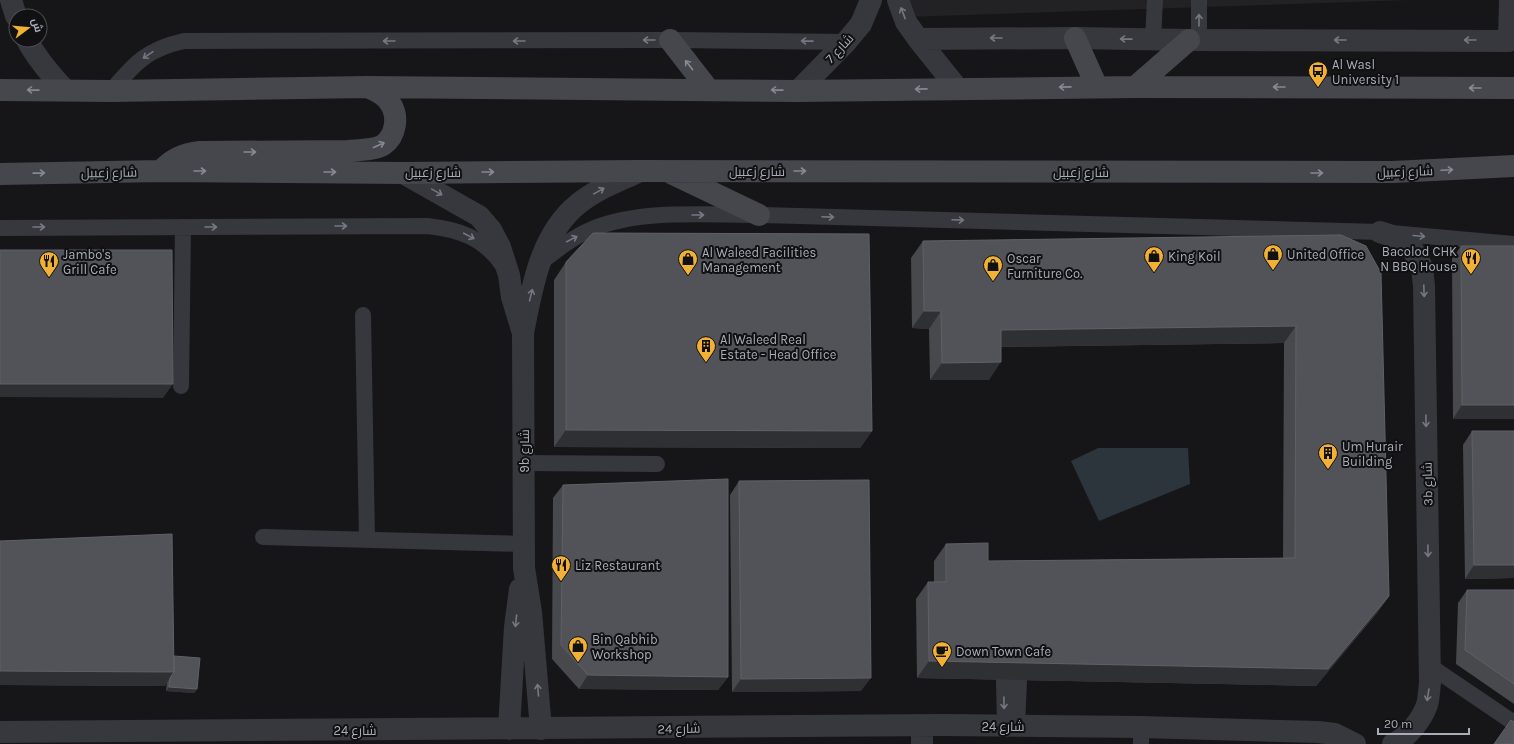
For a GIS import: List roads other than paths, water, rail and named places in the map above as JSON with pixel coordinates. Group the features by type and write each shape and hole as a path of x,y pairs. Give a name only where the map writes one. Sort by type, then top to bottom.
{"main road":[{"path":"1075,38 1097,87"},
{"path":"670,40 708,89"},
{"path":"1135,86 1194,40"},
{"path":"0,90 111,91 367,87 798,91 1135,86 1514,88"},
{"path":"161,171 168,163 178,157 200,152 348,151 366,150 382,146 393,134 396,118 390,103 379,92 367,87"},
{"name":"شارع زعبيل","path":"0,174 161,171 403,173 640,171 1378,172 1514,166"},
{"path":"666,171 759,215"}],"street":[{"path":"0,7 2,0"},
{"name":"شارع 7","path":"798,91 846,42 861,24 872,0"},
{"path":"898,0 906,22 958,89"},
{"path":"918,39 1075,38 1153,40 1512,40 1510,0"},
{"path":"31,48 49,73 65,90"},
{"name":"9b شارع","path":"542,729 530,605 524,568 523,334 527,311 548,242 560,221 578,204 599,190 640,171"},
{"name":"9b شارع","path":"403,173 479,216 491,230 500,246 509,275 516,315 523,334"},
{"name":"3b شارع","path":"1380,232 1398,238 1413,250 1422,267 1424,286 1430,683 1427,705 1417,724 1401,740 1393,744"},
{"name":"9b شارع","path":"509,729 515,627 518,598 524,568"},
{"name":"شارع 24","path":"0,732 542,729 944,735 1011,726 1141,736 1318,732 1335,734 1351,740 1355,744"}],"lane":[{"path":"1153,40 1155,0"},
{"path":"1194,40 1199,0"},
{"path":"111,91 132,66 143,58 169,44 184,42 670,40 846,42"},
{"path":"541,262 568,241 593,229 623,220 660,216 759,215 1380,232 1514,244"},
{"path":"0,228 427,226 447,228 466,234 484,245 499,260 509,275"},
{"path":"181,386 183,227"},
{"path":"363,315 367,540"},
{"path":"524,463 657,464"},
{"path":"263,537 524,544"},
{"path":"1430,666 1514,724"},
{"path":"1011,726 1012,680"}],"place":[{"name":"Al Wasl University 1","path":"1318,88"},
{"name":"United Office","path":"1273,271"},
{"name":"King Koil","path":"1154,273"},
{"name":"Bacolod CHK N BBQ House","path":"1471,275"},
{"name":"Al Waleed Facilities Management","path":"688,276"},
{"name":"Jambo's Grill Cafe","path":"49,278"},
{"name":"Oscar Furniture Co.","path":"993,282"},
{"name":"Al Waleed Real Estate - Head Office","path":"706,363"},
{"name":"Um Hurair Building","path":"1328,470"},
{"name":"Liz Restaurant","path":"561,582"},
{"name":"Bin Qabhib Workshop","path":"578,663"},
{"name":"Down Town Cafe","path":"942,668"}]}
